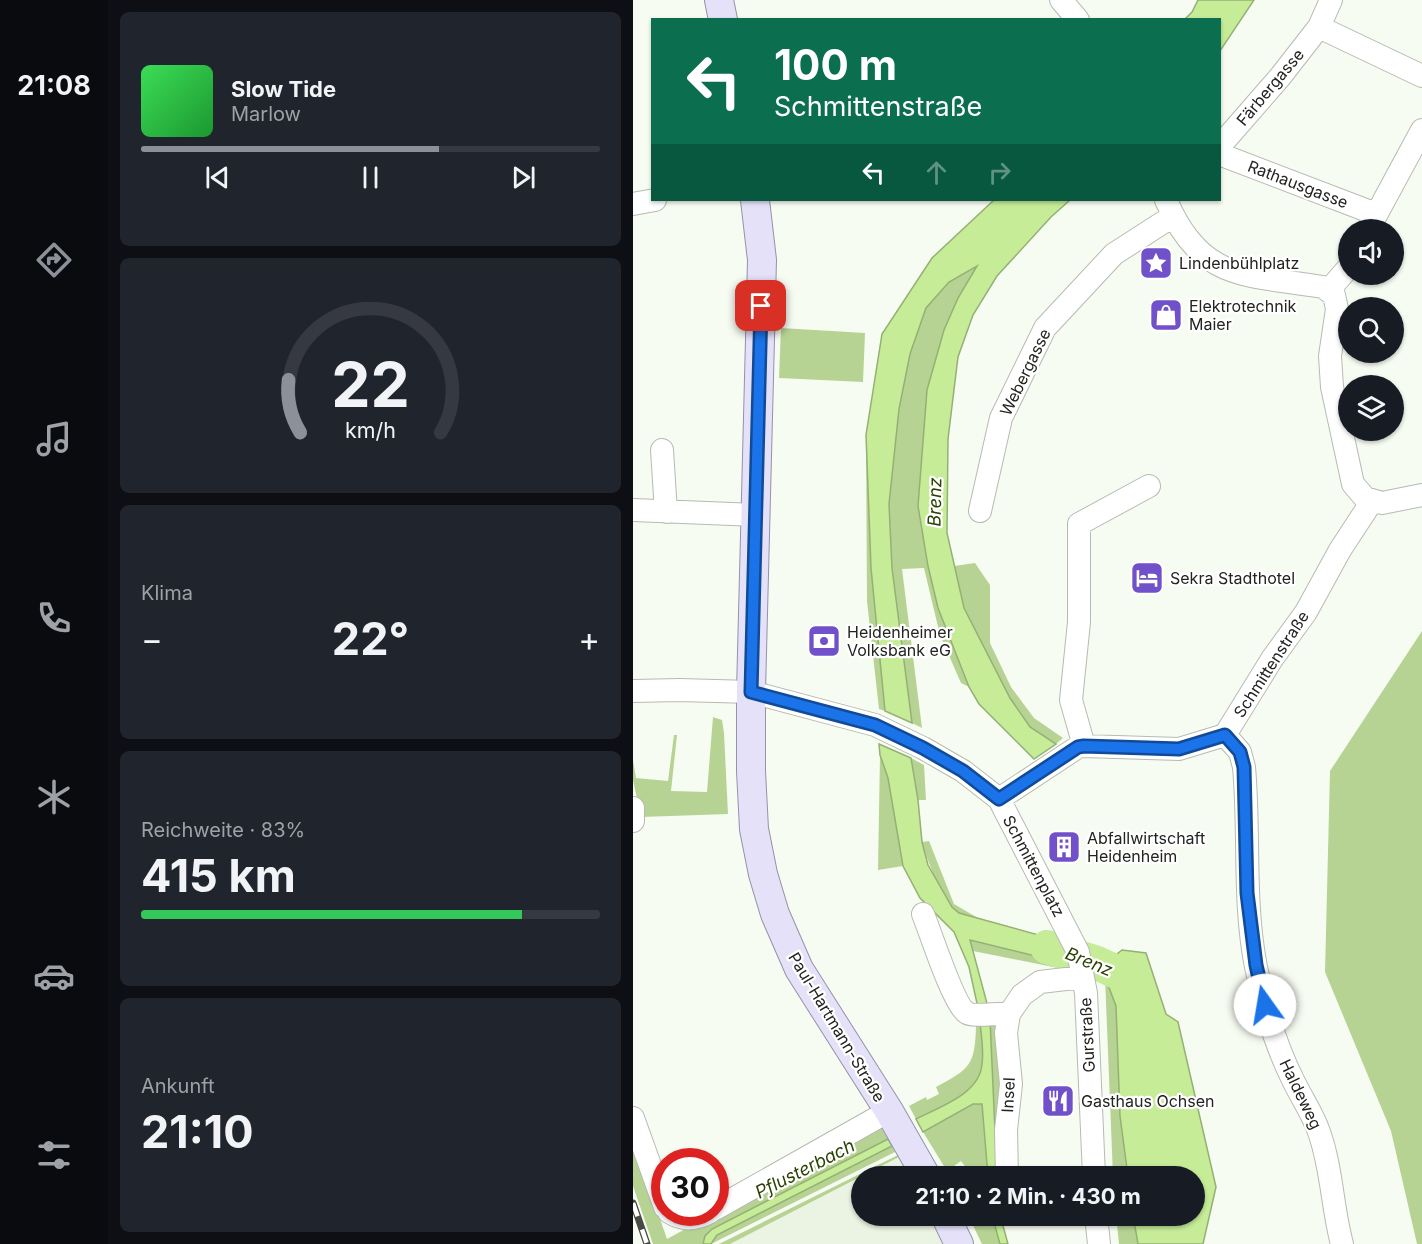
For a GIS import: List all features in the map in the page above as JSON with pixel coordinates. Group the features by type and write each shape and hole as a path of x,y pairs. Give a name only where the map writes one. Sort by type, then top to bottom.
{"main road":[{"path":"719,0 723,18"},
{"name":"Paul-Hartmann-Straße","path":"755,201 762,260 751,692 754,829 763,874 775,914 799,969 920,1166"},
{"path":"950,1226 959,1244"}],"street":[{"path":"1061,0 1076,18"},
{"name":"Färbergasse","path":"1221,145 1280,77 1319,27 1331,0"},
{"path":"1319,27 1422,76"},
{"path":"1374,219 1422,130"},
{"name":"Rathausgasse","path":"1221,155 1365,219"},
{"path":"633,204 651,201"},
{"path":"1169,208 1180,230 1210,260 1226,268 1255,277 1314,285 1329,290 1336,301 1337,309 1330,356 1332,387 1349,475 1358,493 1372,501 1393,502 1422,495"},
{"name":"Webergasse","path":"980,511 1001,418 1045,328 1114,254 1169,208"},
{"path":"1329,290 1338,280"},
{"path":"662,450 666,512"},
{"path":"999,799 1078,748 1071,700 1079,622 1079,524 1149,486"},
{"name":"Schmittenstraße","path":"1078,748 1179,749 1225,735 1272,659 1306,612 1340,550 1372,501"},
{"path":"633,510 756,515"},
{"name":"Schmittenplatz","path":"633,691 751,692 875,725 923,748 963,771 999,799 1073,941 1083,972"},
{"name":"Haldeweg","path":"1225,735 1240,752 1244,767 1249,926 1260,984 1284,1061 1312,1114 1323,1142 1342,1244"},
{"path":"633,808 633,821"},
{"path":"923,914 948,979 961,1008 967,1013 992,1014 1040,982 1083,972"},
{"name":"Gurstraße","path":"1083,972 1087,1007 1094,1166"},
{"name":"Insel","path":"992,1014 1006,1033 1011,1084 1006,1130 1007,1166"},
{"path":"633,1118 651,1168"},
{"path":"729,1203 898,1127"},
{"path":"1097,1226 1099,1244"}],"shaded area":[{"path":"979,265 958,298 944,330 927,389 918,506 938,608 969,687 961,683 940,635 924,568 902,569 922,728 912,723 892,568 889,504 899,409 910,354 926,308 949,282"},
{"path":"781,328 865,333 863,382 779,378"},
{"path":"866,435 871,568 885,711 879,709 867,601"},
{"path":"975,563 990,585 990,643 1011,687 1034,718 1063,738 1056,744 1030,727 1010,698 964,608 954,566"},
{"path":"1422,631 1422,1244 1417,1244 1391,1131 1325,972 1330,771"},
{"path":"713,717 722,720 728,814 641,817 633,780 633,760 636,778 668,781 674,735 677,735 671,791 707,792"},
{"path":"880,755 888,777 903,866 878,870"},
{"path":"911,758 924,765 926,800 918,800"},
{"path":"929,841 954,904 983,921 960,913 948,901 937,881 922,842"},
{"path":"970,940 1072,965 1068,970 973,951"},
{"path":"1105,977 1116,1006 1120,1116 1127,1166 1113,1166"},
{"path":"990,1019 996,1021 1002,1086 997,1166"},
{"path":"980,1021 983,1059 980,1074 974,1084 957,1098 916,1119 909,1106 926,1097 927,1100 939,1094 936,1087 963,1070 972,1058 976,1026"},
{"path":"974,1104 982,1104 987,1166 965,1166 961,1161 954,1166 944,1166 923,1132"},
{"path":"879,1124 888,1139 729,1220 729,1205"},
{"path":"633,1141 651,1193 651,1226 662,1226 667,1239 691,1226 718,1226 705,1236 703,1244 653,1244 633,1186"},
{"path":"892,1146 895,1152 867,1166 853,1166"},
{"path":"898,1155 899,1157 882,1166 876,1166"},
{"path":"899,1157 904,1166 882,1166"},
{"path":"851,1167 851,1174 711,1244 717,1235"},
{"path":"851,1178 851,1182 730,1244 719,1244"},
{"path":"851,1182 851,1226 933,1226 942,1244 730,1244"},
{"path":"973,1226 995,1226 1000,1244 982,1244"},
{"path":"1117,1226 1135,1226 1138,1244 1119,1244"}],"water":[{"path":"1198,0 1254,0 1221,50 1221,18 1186,18"},
{"path":"993,201 1069,201 1051,217 997,276 973,315 958,357 948,439 947,533 964,608 1010,698 1030,727 1056,744 1034,759 979,704 969,687 938,608 918,506 927,390 944,330 958,298 977,266 949,282 926,308 910,354 899,409 889,504 892,568 912,723 885,711 871,568 866,435 882,334 932,258"},
{"path":"879,744 911,758 922,842 928,865 952,907 959,913 1064,942 1072,965 970,940 988,1007 978,1008 969,967 954,932 920,898 903,866 888,778 880,755"},
{"path":"1122,950 1146,953 1166,1014 1178,1022 1216,1187 1203,1244 1138,1244 1135,1226 1205,1226 1205,1166 1127,1166 1120,1116 1116,1006 1105,977 1117,954"},
{"path":"990,1019 997,1166 987,1166 982,1104 973,1104 923,1132 916,1119 957,1098 974,1084 980,1074 983,1059 980,1021"},
{"path":"888,1139 892,1146 717,1235 711,1244 703,1244 705,1236 712,1229 718,1226 729,1226 729,1220"},
{"path":"995,1226 1003,1226 1008,1244 1000,1244"}],"waterway":[{"name":"Brenz","path":"1047,947 1097,963 1123,975"}],"railway":[{"path":"633,1203 647,1244"}],"place":[{"name":"Lindenbühlplatz","path":"1156,263"},
{"name":"Elektrotechnik Maier","path":"1166,315"},
{"name":"Sekra Stadthotel","path":"1147,578"},
{"name":"Heidenheimer Volksbank eG","path":"824,641"},
{"name":"Abfallwirtschaft Heidenheim","path":"1064,847"},
{"name":"Gasthaus Ochsen","path":"1058,1101"}],"route":[{"path":"761,306 751,692 875,725 923,748 963,771 999,799 1078,747 1179,749 1225,735 1240,752 1244,767 1249,926 1265,1005"}],"water label":[{"name":"Pflusterbach","path":"805,1169"}]}
